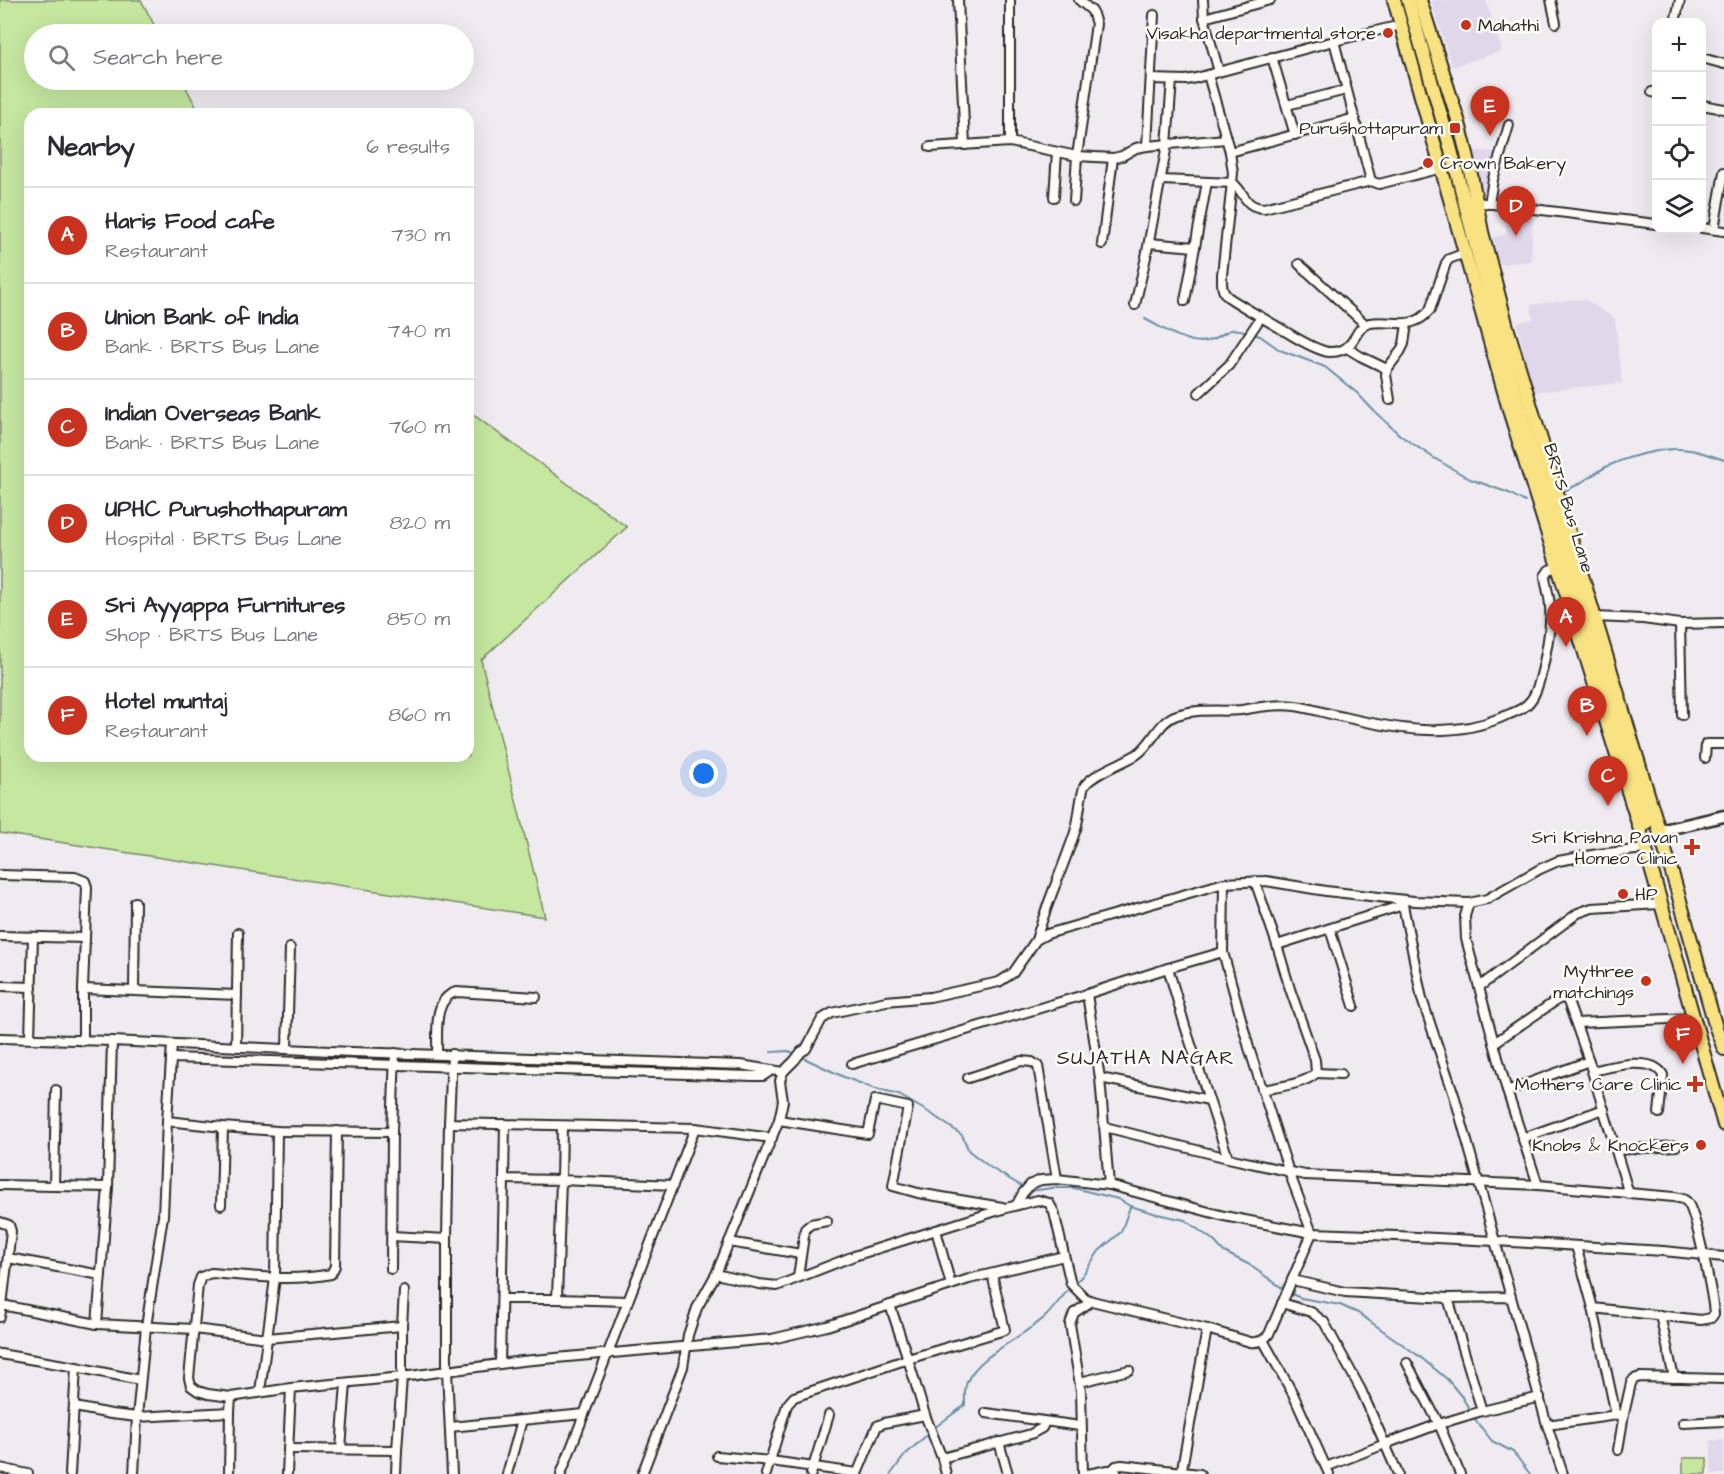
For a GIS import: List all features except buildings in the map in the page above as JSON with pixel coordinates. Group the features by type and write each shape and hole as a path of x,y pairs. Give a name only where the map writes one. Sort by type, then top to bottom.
{"main road":[{"path":"1394,0 1510,413 1645,849 1724,1125"},
{"name":"BRTS Bus Lane","path":"1408,0 1448,140 1517,401 1624,748 1724,1095"},
{"path":"1420,0 1459,123 1482,232 1507,327 1720,1028 1724,1049"}],"street":[{"path":"958,0 964,145"},
{"path":"1010,0 1010,142"},
{"path":"1074,201 1077,156 1096,24 1092,11 1079,0"},
{"path":"1203,0 1204,18 1219,72"},
{"path":"1204,18 1270,0"},
{"path":"1551,0 1557,23"},
{"path":"1676,18 1680,0"},
{"path":"1147,146 1154,15"},
{"path":"1151,80 1186,80 1401,26"},
{"path":"1334,41 1371,181"},
{"path":"1272,57 1295,135"},
{"path":"1706,59 1724,64"},
{"path":"1208,75 1230,152 1233,183 1222,275 1222,288 1228,297 1310,346 1322,351 1338,352 1347,348 1365,324 1373,322 1407,324 1418,321 1430,310 1446,262 1465,253"},
{"path":"1135,305 1167,145 1172,80"},
{"path":"1287,105 1346,90"},
{"path":"1706,106 1724,109"},
{"path":"1230,152 1354,118"},
{"path":"1490,204 1493,179 1509,124"},
{"path":"930,147 1010,142 1077,156 1113,158 1147,146 1226,139"},
{"path":"1054,197 1057,152"},
{"path":"1102,244 1113,158"},
{"path":"1161,180 1233,183 1252,206 1264,208 1371,181 1379,184 1442,168"},
{"path":"1714,229 1724,172"},
{"path":"1185,301 1207,182"},
{"path":"1476,202 1652,224"},
{"path":"1706,228 1724,231"},
{"path":"1149,243 1195,247"},
{"path":"1299,264 1365,324"},
{"path":"1199,393 1229,365 1261,317"},
{"path":"1390,400 1387,369 1404,344 1407,324"},
{"path":"1347,348 1387,369"},
{"path":"642,1474 683,1367 688,1335 697,1308 716,1274 779,1120 783,1101 780,1081 783,1072 806,1049 822,1019 832,1012 886,1001 930,997 999,982 1013,973 1036,940 1044,911 1073,839 1083,787 1090,780 1137,754 1167,719 1199,711 1240,710 1271,705 1298,707 1401,729 1455,728 1474,726 1522,708 1537,690 1550,625 1551,609 1545,576 1549,570 1557,567"},
{"path":"1594,617 1642,619 1680,624 1724,623"},
{"path":"1680,624 1682,715"},
{"path":"1705,758 1706,744 1724,744"},
{"path":"1659,831 1724,816"},
{"path":"1036,940 1047,934 1224,883 1255,880 1402,903 1469,903 1487,898 1558,861 1645,849"},
{"path":"0,875 75,877 85,881 87,887 83,1041"},
{"path":"1255,880 1315,1060 1316,1073"},
{"path":"716,1274 771,1286 783,1284 854,1256 1017,1204 1038,1200 1048,1203 1054,1212 1071,1284 1092,1301 1250,1342 1263,1340 1269,1334 1312,1233 1262,1090 1223,952 1224,883"},
{"path":"134,990 135,902"},
{"path":"1277,945 1402,903"},
{"path":"1402,903 1422,999 1455,1098 1547,1425 1563,1474"},
{"path":"1469,903 1465,916 1466,939 1508,1091 1538,1185"},
{"path":"1479,987 1586,909 1660,904"},
{"path":"1330,929 1354,1006"},
{"path":"236,1047 238,933"},
{"path":"0,936 85,938"},
{"path":"30,1038 33,937"},
{"path":"287,1048 290,948"},
{"path":"852,1064 1223,952"},
{"path":"1168,968 1228,1158"},
{"path":"0,986 32,987"},
{"path":"83,989 237,995"},
{"path":"437,1054 439,1008 442,1001 451,993 536,997"},
{"path":"1087,994 1100,1078 1109,1185"},
{"path":"1494,1042 1560,998 1566,998 1569,1001 1629,1194"},
{"path":"1576,1023 1693,1018"},
{"path":"0,1038 741,1065 783,1072"},
{"path":"97,1324 108,1187 112,1041"},
{"path":"134,1474 140,1380 163,1216 172,1044"},
{"path":"222,1046 222,1059"},
{"path":"391,1269 395,1053"},
{"path":"452,1054 447,1239 447,1371 452,1474"},
{"path":"171,1058 758,1077 772,1070"},
{"path":"968,1078 1021,1061 1032,1062 1038,1066 1057,1179"},
{"path":"1508,1091 1589,1061"},
{"path":"1592,1071 1626,1064 1645,1065 1658,1069 1663,1075 1659,1113"},
{"path":"1262,1090 1304,1080 1316,1073 1341,1074"},
{"path":"1100,1078 1209,1100"},
{"path":"54,1186 56,1090"},
{"path":"779,1120 868,1134 875,1100 908,1107 893,1186 918,1193 1006,1208"},
{"path":"1523,1138 1604,1109"},
{"path":"167,1121 277,1131 392,1132"},
{"path":"449,1123 695,1128 772,1137"},
{"path":"500,1364 505,1124"},
{"path":"557,1299 562,1126"},
{"path":"221,1205 223,1127"},
{"path":"561,1474 695,1128"},
{"path":"1104,1128 1289,1172 1327,1177 1538,1185 1674,1197 1686,1201 1692,1213 1703,1255 1714,1310 1713,1316 1707,1320 1701,1320 1593,1308"},
{"path":"260,1392 274,1278 277,1131"},
{"path":"337,1131 335,1266 331,1274 274,1278 211,1273 201,1277 198,1285 189,1378 191,1386 204,1393 231,1396 608,1352 754,1341 787,1336 951,1285 1064,1256"},
{"path":"1616,1150 1676,1146"},
{"path":"504,1179 673,1185"},
{"path":"1017,1204 1031,1184 1041,1180 1057,1179 1109,1185 1224,1216 1312,1233 1495,1241 1724,1257"},
{"path":"0,1185 108,1187"},
{"path":"798,1277 805,1229 814,1222 827,1221"},
{"path":"0,1222 8,1224 11,1229 0,1317"},
{"path":"936,1230 951,1285"},
{"path":"392,1236 447,1239"},
{"path":"729,1242 801,1254"},
{"path":"1576,1246 1620,1414"},
{"path":"8,1258 101,1275"},
{"path":"766,1474 788,1405 794,1397 1005,1330 992,1274"},
{"path":"1291,1282 1345,1292 1448,1298 1511,1297"},
{"path":"396,1474 404,1291"},
{"path":"1448,1298 1480,1412"},
{"path":"502,1299 628,1301"},
{"path":"1284,1300 1311,1312 1324,1322 1361,1390 1398,1474"},
{"path":"1083,1474 1080,1382 1070,1320 1074,1313 1092,1301"},
{"path":"2,1305 97,1324 194,1329 267,1338 402,1326"},
{"path":"890,1305 946,1474"},
{"path":"1660,1315 1674,1378"},
{"path":"1181,1472 1207,1329"},
{"path":"1263,1340 1293,1394 1328,1471 1384,1444 1439,1424 1540,1397"},
{"path":"0,1354 140,1380"},
{"path":"1407,1363 1439,1424 1460,1474"},
{"path":"70,1474 76,1367"},
{"path":"1080,1382 1129,1370"},
{"path":"1618,1450 1620,1414 1634,1378 1724,1379"},
{"path":"341,1449 346,1383"},
{"path":"287,1474 291,1388"},
{"path":"230,1474 231,1396"},
{"path":"75,1407 137,1417 230,1412"},
{"path":"986,1413 1080,1426"},
{"path":"450,1427 584,1414"},
{"path":"1547,1425 1620,1414"},
{"path":"813,1471 829,1415"},
{"path":"717,1456 771,1461 813,1471 857,1474 877,1426 925,1415"},
{"path":"507,1474 522,1420"},
{"path":"942,1458 1035,1433 1042,1428 1044,1422"},
{"path":"1683,1423 1724,1422"},
{"path":"999,1442 1008,1474"},
{"path":"288,1449 397,1450"},
{"path":"1088,1474 1114,1472 1116,1466 1122,1465 1200,1474"},
{"path":"0,1468 28,1474"}],"shaded area":[{"name":"Mahathi","path":"1431,0 1486,0 1502,51 1452,67"},
{"path":"1474,151 1499,152 1487,193 1480,194"},
{"path":"1506,208 1533,214 1531,261 1499,264 1493,237 1506,234"},
{"path":"1586,300 1615,319 1622,383 1533,392 1517,323 1533,319 1531,305"},
{"path":"1724,1440 1724,1474 1711,1474 1711,1441"}],"green space":[{"path":"0,0 141,0 154,24 24,24 24,90 187,90 197,108 24,108 24,762 474,762 474,415 627,527 481,660 545,917 0,833"},
{"path":"1683,1458 1707,1458 1707,1474 1683,1474"}],"waterway":[{"path":"1145,319 1192,341 1207,341 1235,329 1247,332"},
{"path":"1253,334 1260,336 1280,350 1325,367 1357,393 1401,436 1434,458 1470,479 1509,493 1525,502"},
{"path":"1566,490 1614,463 1652,452 1685,449 1724,460"},
{"path":"771,1052 789,1051 844,1077 899,1095 962,1135 969,1151 991,1168 1030,1191 1074,1188 1118,1199 1130,1206 1157,1214 1185,1220 1213,1240 1224,1252 1248,1264 1285,1290"},
{"path":"1075,1283 1099,1251 1121,1232 1130,1207"},
{"path":"934,1428 965,1405 967,1382 981,1363 1046,1316 1071,1287"},
{"path":"1289,1293 1301,1298 1340,1305 1358,1313 1419,1356 1447,1379 1492,1441 1513,1452 1530,1474"},
{"path":"891,1474 905,1455 930,1432"}],"place":[{"name":"Mahathi","path":"1466,25"},
{"name":"Visakha departmental store","path":"1388,33"},
{"name":"Purushottapuram","path":"1455,128"},
{"name":"Sri Ayyappa Furnitures","path":"1490,136"},
{"name":"Crown Bakery","path":"1428,163"},
{"name":"UPHC Purushothapuram","path":"1516,236"},
{"name":"Haris Food cafe","path":"1566,647"},
{"name":"Union Bank of India","path":"1587,736"},
{"name":"Indian Overseas Bank","path":"1608,806"},
{"name":"Sri Krishna Pavan Homeo Clinic","path":"1692,847"},
{"name":"HP","path":"1623,894"},
{"name":"Mythree matchings","path":"1646,981"},
{"name":"Hotel muntaj","path":"1683,1064"},
{"name":"Mothers Care Clinic","path":"1695,1084"},
{"name":"Knobs & Knockers","path":"1701,1145"}],"district":[{"name":"SUJATHA NAGAR","path":"1146,1057"}]}
